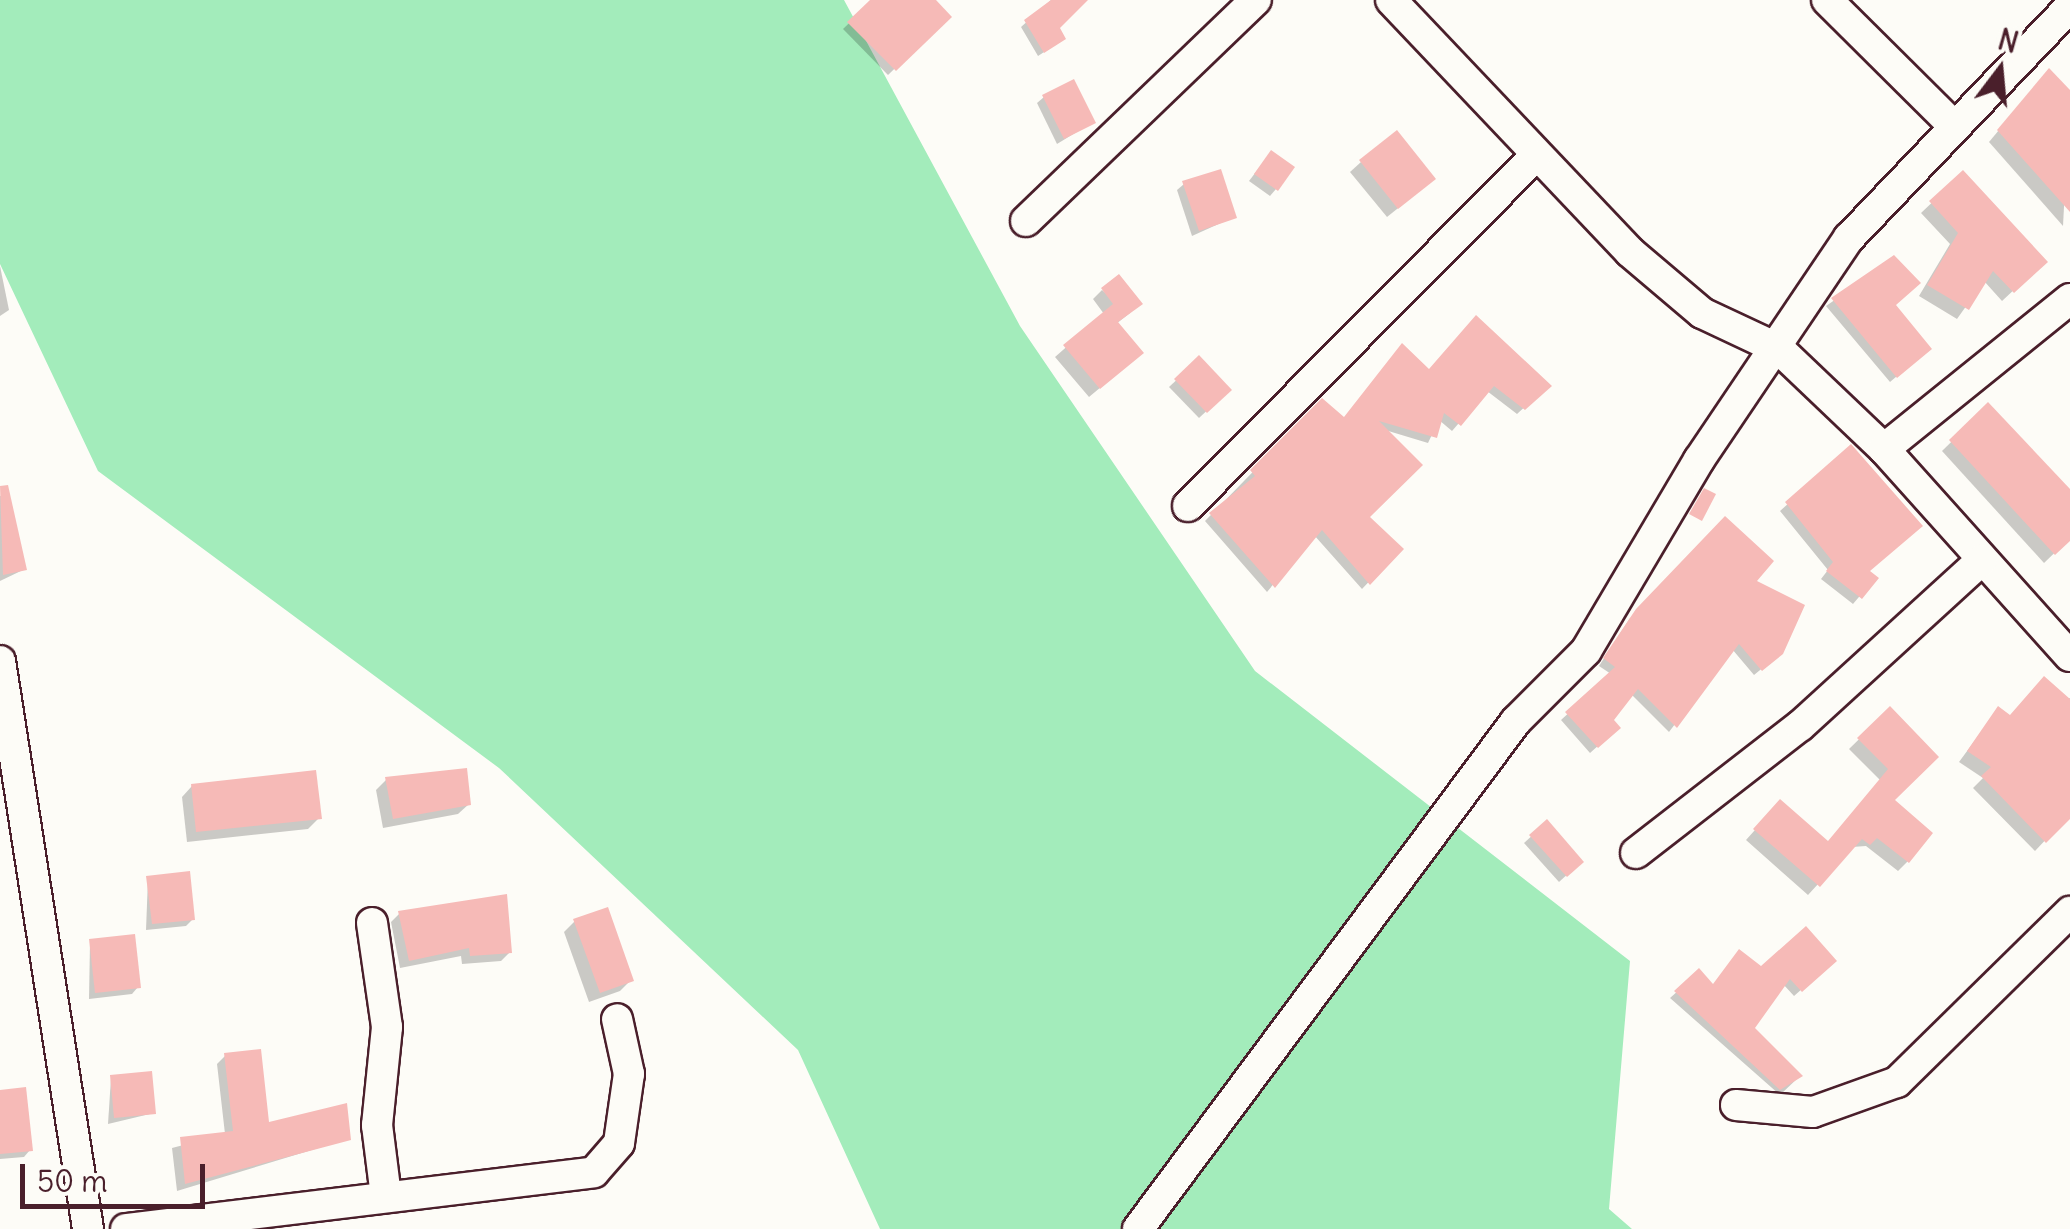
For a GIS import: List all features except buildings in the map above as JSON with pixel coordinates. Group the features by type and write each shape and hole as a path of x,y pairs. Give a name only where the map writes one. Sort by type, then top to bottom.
{"street":[{"path":"1026,222 1256,0"},
{"path":"1390,0 1536,156 1702,313 1779,349 1884,449 2070,656"},
{"path":"1828,0 1955,126"},
{"path":"1138,1229 1516,722 1586,651 1699,460 1779,349 1850,238 2070,7"},
{"path":"1188,506 1536,156"},
{"path":"1884,449 2070,299"},
{"path":"1636,853 1800,726 1982,560"},
{"path":"0,660 88,1229"},
{"path":"1736,1105 1813,1112 1897,1082 2070,912"},
{"path":"372,923 387,1027 377,1125 386,1196"},
{"path":"126,1229 594,1172 619,1142 628,1074 616,1019"}],"green space":[{"path":"0,0 844,0 1020,326 1255,671 1630,961 1609,1209 1632,1229 880,1229 798,1050 499,768 98,471 0,264"}]}
